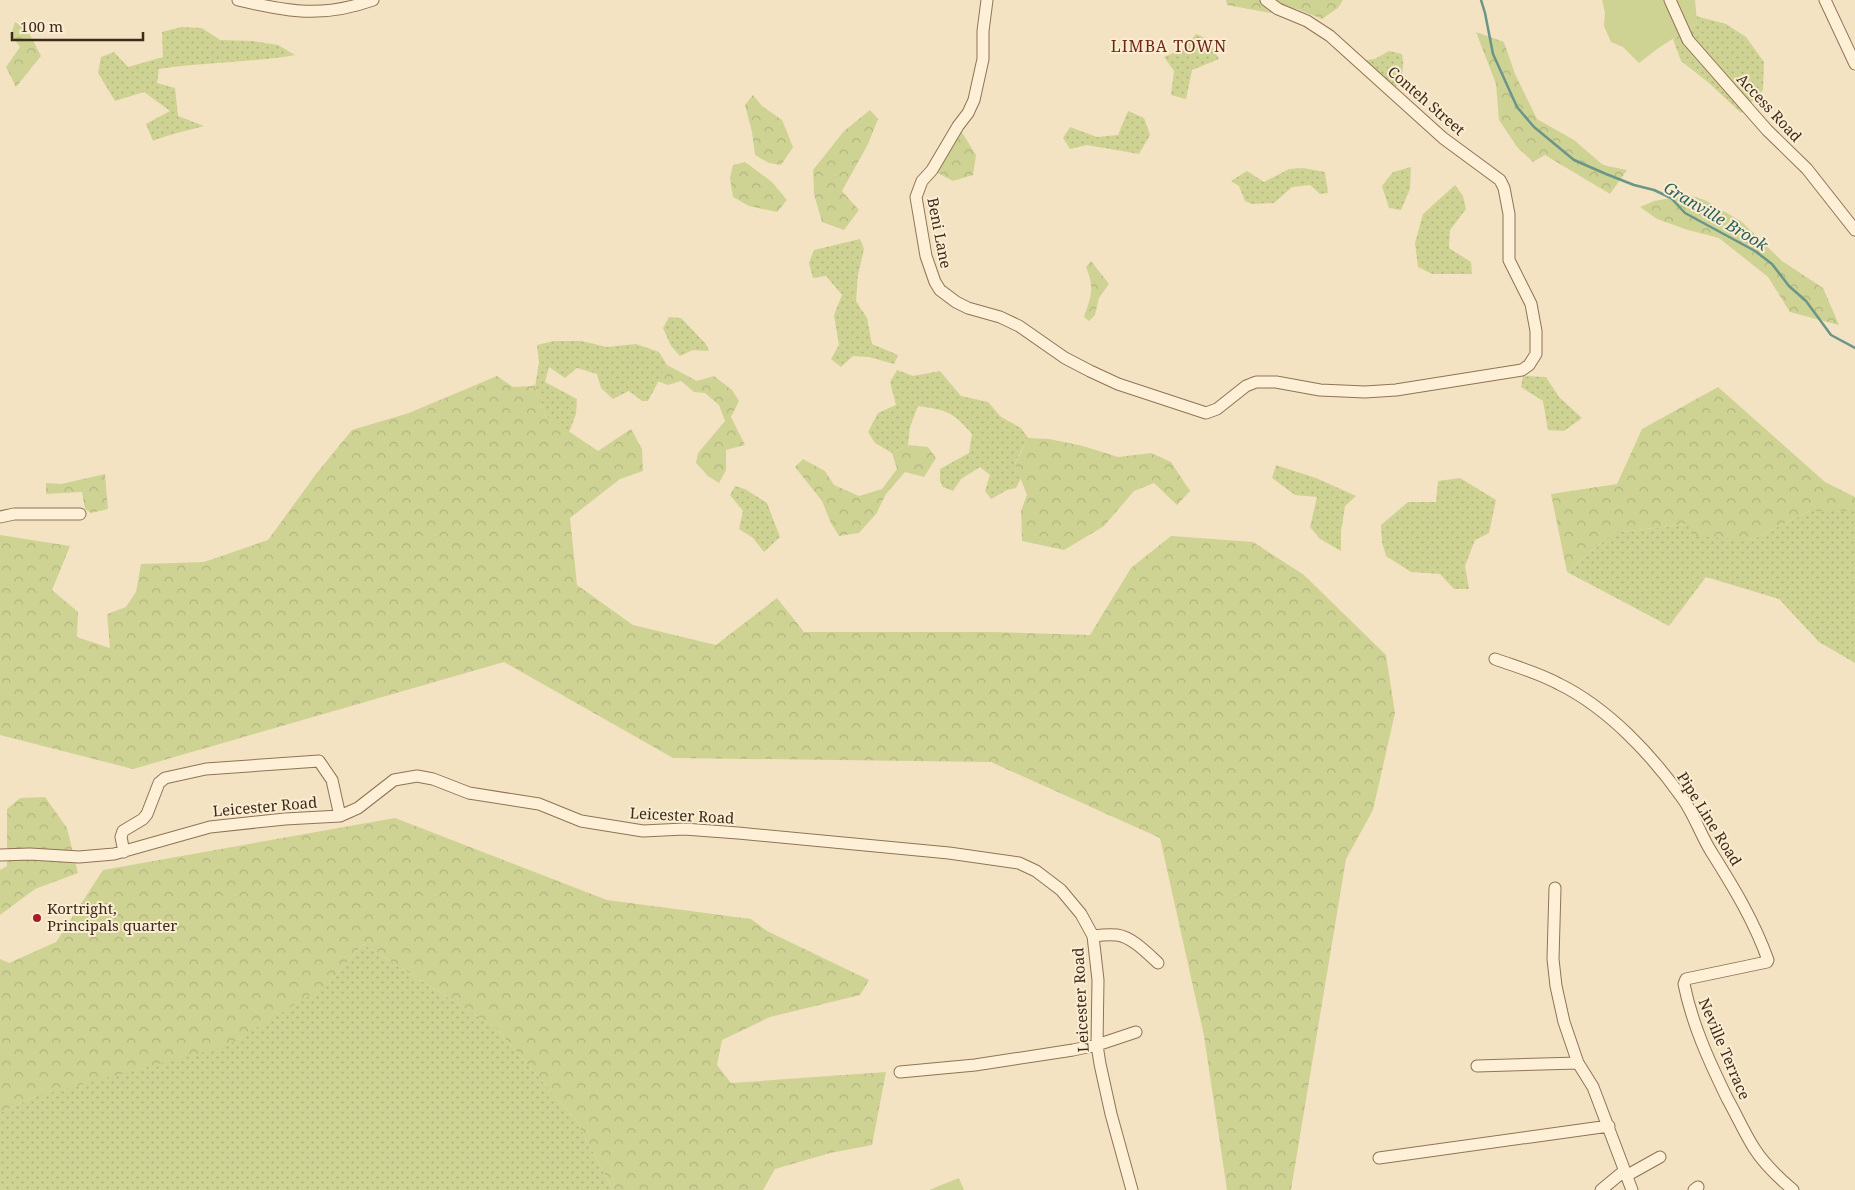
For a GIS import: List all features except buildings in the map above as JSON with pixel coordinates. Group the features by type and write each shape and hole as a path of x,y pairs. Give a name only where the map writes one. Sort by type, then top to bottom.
{"street":[{"path":"238,0 284,10 322,12 345,10 373,0"},
{"name":"Beni Lane","path":"987,0 983,31 983,59 974,100 968,113 958,126 932,170 918,188 916,197 926,256 935,282 940,290 956,302 968,308 1000,317 1019,326 1066,358 1090,371 1118,384 1198,412 1213,412 1246,386 1256,382 1276,382 1320,390 1365,392 1396,390 1522,370 1529,365 1536,354 1536,331 1531,304 1509,260"},
{"name":"Conteh Street","path":"1266,0 1278,9 1307,21 1330,36 1444,138 1500,180 1504,188 1508,214 1509,260"},
{"name":"Access Road","path":"1670,0 1688,40 1767,130 1807,169 1855,230"},
{"path":"1825,0 1855,64"},
{"path":"0,517 34,514 80,514"},
{"name":"Pipe Line Road","path":"1495,659 1541,675 1560,684 1619,727 1643,750 1684,800 1711,851 1733,884"},
{"path":"124,852 121,837 123,831 143,819 147,814 159,783 165,778 206,769 320,761 332,780 340,816"},
{"name":"Leicester Road","path":"0,855 30,854 79,857 124,852 216,826 340,816 358,808 394,780 417,776 433,779 469,793 538,804 581,821 643,831 684,829 1006,860 1028,866 1044,876 1060,890 1081,914 1093,936 1098,980 1097,1045 1105,1088 1132,1190"},
{"name":"Neville Terrace","path":"1733,884 1751,917 1768,960 1767,962 1686,979 1684,984 1692,1020 1715,1074 1735,1114 1754,1148 1773,1172 1793,1190"},
{"path":"1555,888 1553,960 1556,986 1564,1022 1578,1063 1593,1087 1609,1126 1632,1190"},
{"path":"1093,936 1118,935 1124,937 1144,949 1158,963"},
{"path":"900,1072 975,1065 1097,1045 1136,1032"},
{"path":"1477,1066 1578,1063"},
{"path":"1379,1158 1609,1126"},
{"path":"1601,1190 1625,1173 1660,1157"}],"green space":[{"path":"1226,0 1343,0 1338,8 1322,19 1297,9 1270,13 1227,5"},
{"path":"1602,0 1695,0 1697,23 1639,63 1623,47 1611,42 1604,26 1605,13"},
{"path":"1696,16 1726,24 1746,37 1764,62 1763,90 1741,113 1709,83 1681,61 1673,39 1697,23"},
{"path":"15,22 28,31 41,56 16,87 6,67 20,47 11,35"},
{"path":"181,27 202,28 220,40 253,41 278,45 295,55 159,69 157,83 175,88 178,116 204,126 153,141 146,124 170,111 144,92 115,101 98,73 101,57 114,52 128,67 163,57 162,32"},
{"path":"1476,32 1504,42 1515,74 1537,119 1574,140 1603,165 1627,170 1610,194 1545,155 1533,162 1517,147 1499,120 1496,84"},
{"path":"1196,34 1207,41 1219,59 1192,70 1186,99 1171,95 1174,71 1164,57 1183,49"},
{"path":"1389,51 1402,54 1403,59 1402,72 1395,89 1359,61 1375,59"},
{"path":"753,95 762,106 782,120 793,147 781,165 769,163 755,155 752,132 745,105"},
{"path":"870,110 878,119 868,144 842,191 859,210 844,230 822,222 814,194 813,170 844,131"},
{"path":"1128,111 1144,118 1150,135 1139,154 1087,145 1070,149 1063,138 1070,127 1097,137 1118,135"},
{"path":"958,126 976,155 973,175 953,181 932,170"},
{"path":"745,162 772,182 787,200 777,212 749,206 733,197 730,178 733,165"},
{"path":"1411,167 1410,189 1401,210 1389,208 1382,186 1393,172"},
{"path":"1303,168 1325,172 1328,193 1320,194 1310,185 1292,187 1274,203 1252,204 1245,201 1239,186 1231,181 1247,171 1264,182 1289,169"},
{"path":"1455,185 1463,196 1466,209 1450,230 1449,248 1471,262 1472,274 1432,274 1418,267 1415,243 1423,214"},
{"path":"1688,195 1705,200 1742,222 1782,261 1823,288 1839,325 1790,312 1768,277 1719,238 1657,219 1640,207 1654,201"},
{"path":"860,239 864,249 858,275 856,301 867,318 872,344 898,355 894,364 869,357 853,356 841,367 831,359 839,345 834,315 842,295 826,276 813,278 809,263 814,250"},
{"path":"1091,261 1109,284 1099,298 1095,315 1089,321 1084,317 1091,292 1086,267"},
{"path":"669,317 681,318 706,344 709,351 693,350 680,356 671,346 663,328"},
{"path":"554,341 581,341 607,347 636,344 659,352 667,365 648,401 642,401 629,391 613,399 601,388 597,374 577,368 565,378 549,367 545,382 577,399 576,414 568,435 546,416 535,387 539,362 537,345"},
{"path":"667,365 697,381 714,376 732,390 739,401 731,417 745,445 726,450 726,470 719,483 708,476 696,463 698,453 725,421 719,405 705,393 694,392 681,381 668,385 657,381"},
{"path":"897,370 913,376 940,371 961,396 988,402 1001,417 1021,428 1028,438 1015,463 1021,478 1016,488 1007,490 991,499 985,491 990,475 980,467 961,479 953,491 943,487 940,481 940,469 969,453 972,434 960,421 943,411 918,406 910,427 908,445 892,453 875,443 868,432 878,413 896,405 890,382"},
{"path":"497,376 513,387 533,386 534,384 546,416 598,451 631,429 642,449 643,471 620,479 570,518 577,585 633,625 716,645 777,598 804,632 993,632 1090,635 1131,568 1171,536 1253,542 1304,575 1386,655 1395,713 1373,810 1346,859 1291,1190 1227,1190 1204,1036 1160,838 991,762 673,758 504,662 133,769 0,735 0,535 70,546 52,590 78,612 77,637 110,648 107,614 126,607 136,592 141,564 204,562 268,540 316,474 352,430 409,413"},
{"path":"1523,376 1546,377 1559,397 1582,418 1564,431 1548,430 1543,401 1521,387"},
{"path":"1718,387 1825,482 1855,497 1855,511 1810,511 1751,540 1696,536 1686,524 1613,533 1567,572 1551,494 1617,484 1642,429"},
{"path":"1028,438 1049,439 1083,446 1118,457 1151,453 1171,462 1190,491 1177,505 1154,483 1134,491 1104,526 1064,550 1022,541 1021,511 1027,495 1015,464"},
{"path":"908,445 928,447 936,458 924,477 905,472 886,494 876,514 859,533 839,536 831,523 822,501 795,467 803,459 825,471 834,485 859,496 882,489 897,469 892,453"},
{"path":"1276,465 1316,478 1356,496 1345,506 1341,532 1341,551 1320,539 1310,527 1317,497 1295,495 1272,478"},
{"path":"105,474 108,509 91,513 85,509 82,492 46,494 46,483 61,484"},
{"path":"1460,478 1496,500 1489,533 1475,540 1465,566 1469,589 1454,589 1440,574 1411,572 1386,556 1382,542 1381,525 1408,502 1436,502 1438,481"},
{"path":"735,486 745,489 767,503 780,537 764,552 753,538 739,529 743,511 730,495"},
{"path":"1810,511 1855,511 1855,663 1819,642 1779,599 1706,577 1669,626 1567,572 1613,533 1686,524 1751,540"},
{"path":"45,797 67,828 78,873 35,889 0,915 0,870 7,866 7,809 20,798"},
{"path":"395,818 607,900 751,919 767,931 869,980 860,995 770,1017 722,1040 717,1065 731,1083 886,1072 872,1145 830,1153 775,1169 763,1190 613,1190 576,1120 495,1027 363,944 327,985 227,1046 34,1097 0,1113 0,959 9,963 56,942 103,870"},
{"path":"363,944 495,1027 576,1120 613,1190 0,1190 0,1113 34,1097 327,985"},
{"path":"959,1178 964,1190 929,1190"}],"waterway":[{"name":"Granville Brook","path":"1481,0 1493,54 1517,107 1534,127 1574,160 1671,198 1685,213 1755,251 1772,264 1789,286 1806,301 1831,335 1855,348"}],"place":[{"name":"Kortright, Principals quarter","path":"37,918"}],"district":[{"name":"LIMBA TOWN","path":"1169,46"}]}
